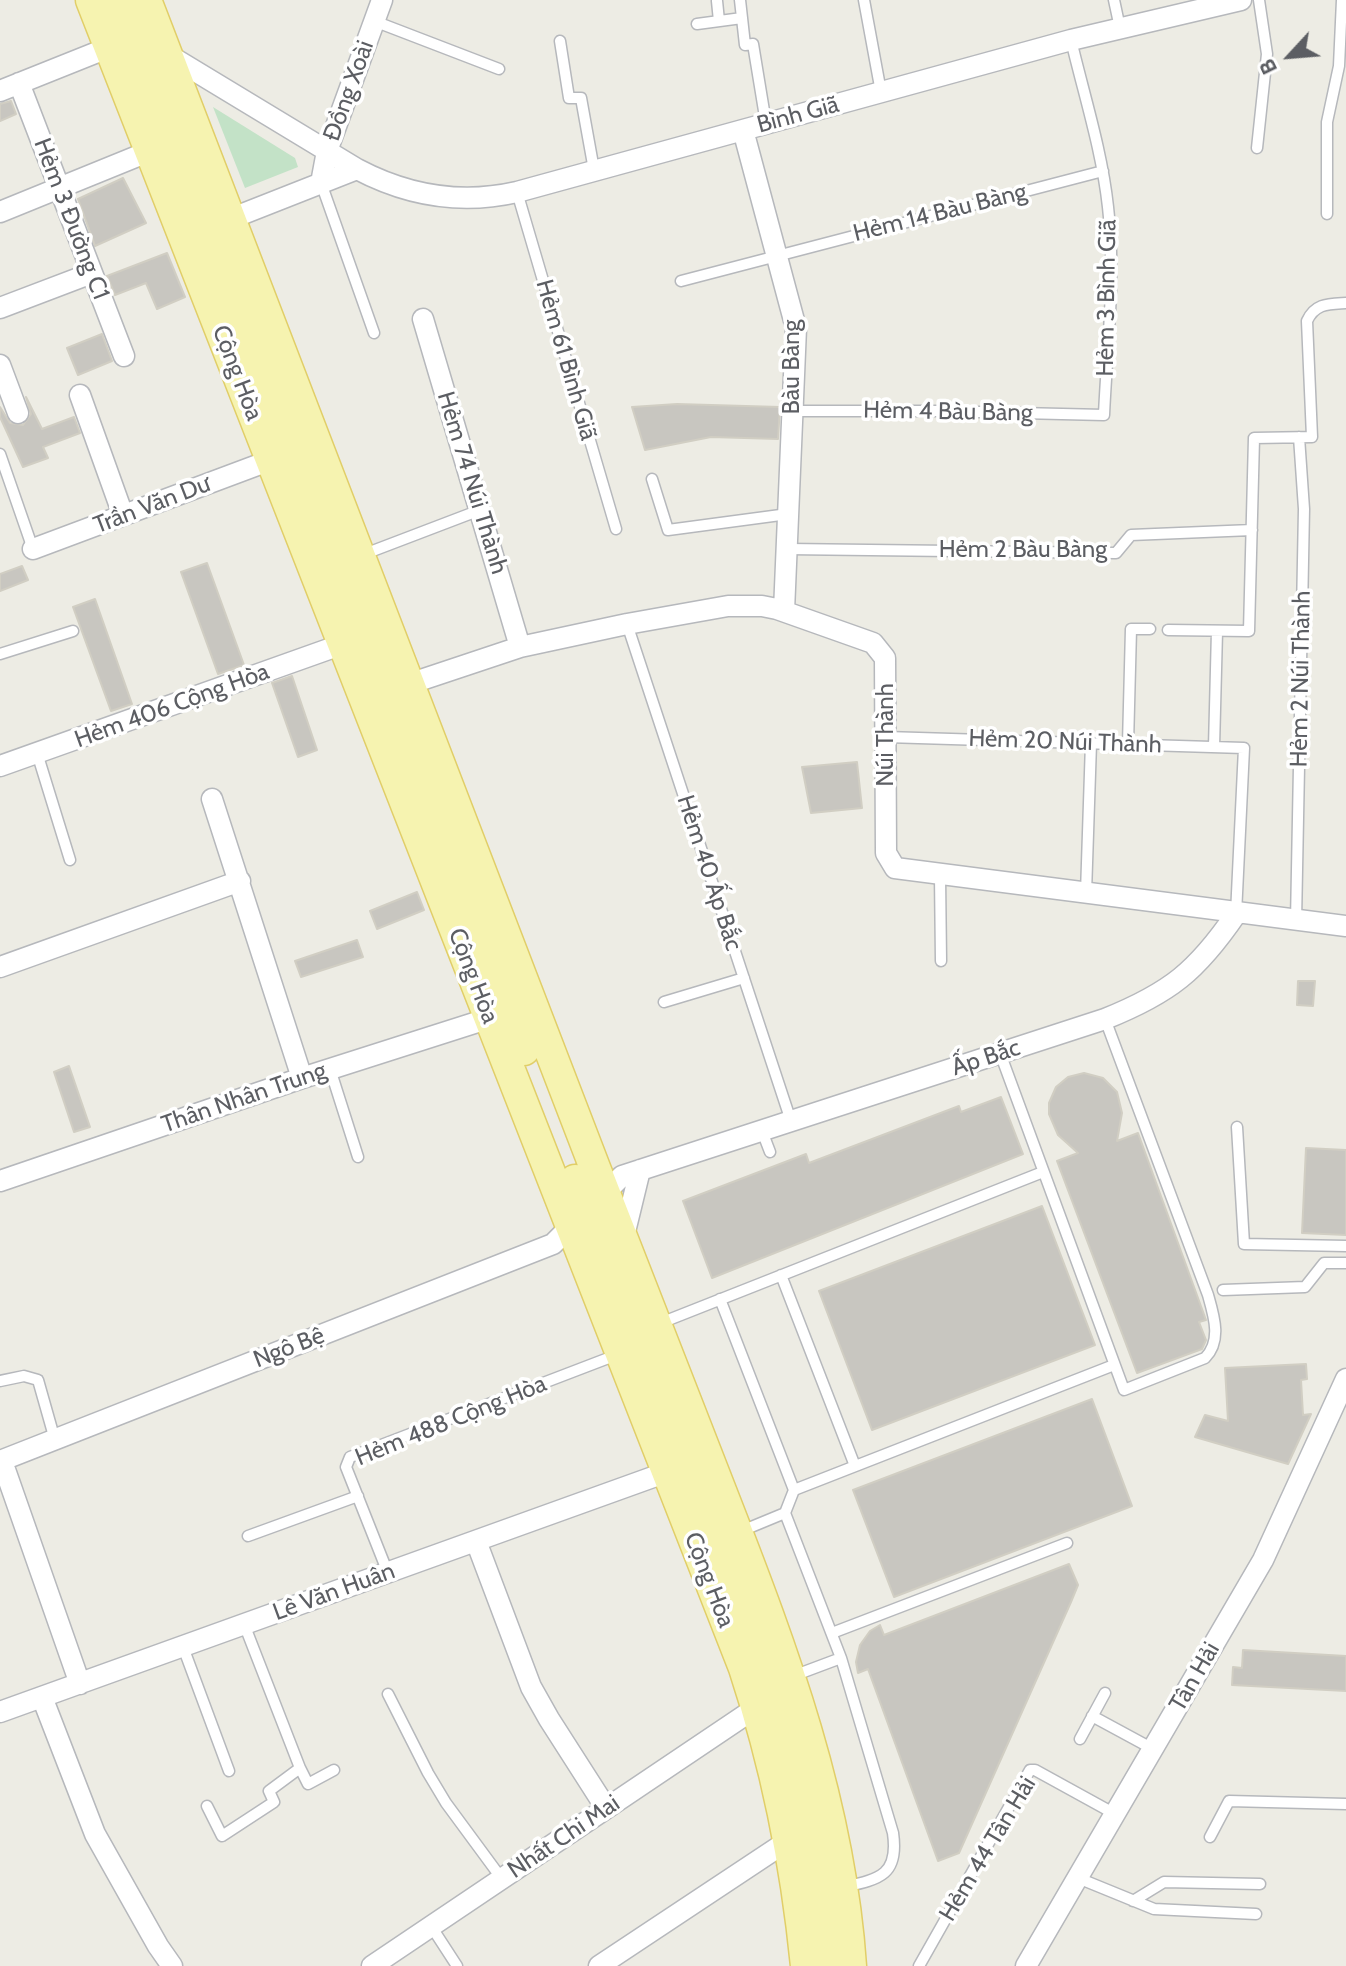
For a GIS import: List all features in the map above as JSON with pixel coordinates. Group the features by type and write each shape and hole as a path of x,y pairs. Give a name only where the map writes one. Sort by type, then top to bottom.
{"main road":[{"name":"Cộng Hòa","path":"91,0 490,1018 588,1210 623,1240 737,1533 791,1677 819,1768 842,1887 851,1966"},
{"name":"Cộng Hòa","path":"117,0 775,1694 805,1813 829,1966"},
{"name":"Cộng Hòa","path":"146,0 409,684 588,1210 621,1354 757,1707 789,1840 806,1966"}],"street":[{"name":"Đồng Xoài","path":"321,183 327,151 382,0"},
{"name":"Bình Giã","path":"167,54 357,169 401,189 439,197 477,199 517,192 1071,40 1241,0"},
{"path":"10,87 110,47"},
{"name":"Hẻm 3 Đường C1","path":"10,87 59,188 124,356"},
{"name":"Bàu Bàng","path":"743,130 796,328 784,611"},
{"path":"0,212 150,151"},
{"path":"230,219 357,169"},
{"path":"0,308 92,273"},
{"name":"Hẻm 74 Núi Thành","path":"423,319 520,647"},
{"path":"0,365 18,413"},
{"path":"80,395 123,515"},
{"name":"Trần Văn Dư","path":"33,549 271,460"},
{"name":"Núi Thành","path":"409,684 520,647 627,624 728,606 762,606 784,611 873,643 882,652 886,664 887,858 895,868 1236,914"},
{"name":"Hẻm 406 Cộng Hòa","path":"0,766 343,644"},
{"path":"212,799 302,1078"},
{"path":"0,967 240,881"},
{"path":"1236,914 1346,926"},
{"name":"Ấp Bắc","path":"588,1210 622,1176 1105,1019 1148,1001 1176,984 1202,960 1236,914"},
{"name":"Thân Nhân Trung","path":"0,1181 302,1078 490,1018"},
{"path":"623,1240 640,1170"},
{"name":"Ngô Bệ","path":"1,1461 553,1244 588,1210"},
{"name":"Tân Hải","path":"1026,1966 1263,1560 1346,1379"},
{"path":"1,1461 80,1684"},
{"name":"Lê Văn Huân","path":"0,1712 667,1472"},
{"path":"476,1541 531,1687 606,1808"},
{"path":"42,1697 95,1834 172,1966"},
{"name":"Nhất Chi Mai","path":"372,1966 757,1707"},
{"path":"599,1966 789,1840"}],"lane":[{"path":"740,0 745,45 753,44 766,123"},
{"path":"864,0 881,92"},
{"path":"1114,0 1120,28"},
{"path":"1257,148 1267,54 1259,0"},
{"path":"1327,214 1327,122 1339,66 1342,0"},
{"path":"717,1 719,21"},
{"path":"697,24 742,18"},
{"path":"374,21 499,69"},
{"name":"Hẻm 3 Bình Giã","path":"1071,40 1103,171 1108,206 1111,265 1104,415"},
{"path":"560,41 569,98 581,98 594,170"},
{"name":"Hẻm 14 Bàu Bàng","path":"681,281 1103,171"},
{"path":"321,183 374,333"},
{"name":"Hẻm 61 Bình Giã","path":"517,192 616,529"},
{"path":"1168,630 1249,631 1254,438 1312,437 1307,321 1320,306 1346,303"},
{"name":"Hẻm 4 Bàu Bàng","path":"793,411 1104,415"},
{"name":"Hẻm 2 Núi Thành","path":"1296,921 1304,509 1299,437"},
{"path":"0,454 33,549"},
{"path":"652,479 668,530 788,514"},
{"path":"360,556 480,510"},
{"name":"Hẻm 2 Bàu Bàng","path":"787,549 1116,553 1131,535 1252,530"},
{"name":"Hẻm 40 Ấp Bắc","path":"627,624 791,1121"},
{"path":"1128,744 1131,629 1150,629"},
{"path":"0,654 73,631"},
{"path":"1214,747 1217,631"},
{"name":"Hẻm 20 Núi Thành","path":"886,737 1244,748 1236,914"},
{"path":"1086,895 1091,743"},
{"path":"37,753 70,860"},
{"path":"940,876 941,961"},
{"path":"664,1002 744,978"},
{"path":"1000,1053 1124,1390 1205,1358 1214,1347 1215,1332 1208,1295 1105,1019"},
{"path":"330,1069 358,1157"},
{"path":"1237,1127 1244,1244 1346,1246"},
{"path":"762,1131 770,1152"},
{"path":"656,1324 1043,1172"},
{"path":"1223,1290 1305,1287 1324,1263 1346,1263"},
{"path":"781,1275 855,1466"},
{"path":"720,1299 794,1490 785,1513 841,1658 893,1833 895,1849 892,1863 879,1878 842,1887"},
{"name":"Hẻm 488 Cộng Hòa","path":"388,1573 346,1467 350,1457 621,1354"},
{"path":"794,1490 1114,1365"},
{"path":"0,1381 24,1376 38,1380 55,1440"},
{"path":"248,1536 358,1496"},
{"path":"737,1533 785,1513"},
{"path":"832,1633 1067,1543"},
{"path":"244,1624 308,1784 334,1770"},
{"path":"183,1647 229,1771"},
{"path":"791,1677 841,1658"},
{"path":"1080,1739 1105,1693"},
{"path":"388,1694 440,1793 502,1879"},
{"path":"1092,1716 1153,1749"},
{"path":"207,1806 222,1836 274,1802 269,1791 300,1768"},
{"name":"Hẻm 44 Tân Hải","path":"919,1966 1030,1770 1115,1814"},
{"path":"1210,1837 1229,1801 1346,1804"},
{"path":"1078,1878 1158,1910 1256,1914"},
{"path":"1133,1901 1164,1882 1260,1884"},
{"path":"431,1926 457,1966"}],"green space":[{"path":"213,107 295,158 298,167 245,188"}],"building":[{"path":"11,101 16,114 0,121 0,104"},
{"path":"123,178 146,223 95,246 78,199"},
{"path":"167,253 185,297 157,309 146,283 115,295 107,276"},
{"path":"102,334 112,361 78,375 67,348"},
{"path":"26,397 42,429 74,417 80,433 43,447 48,458 23,467 0,417 0,407 10,423 23,425 31,414"},
{"path":"677,404 780,407 778,439 711,437 645,450 632,407"},
{"path":"207,563 244,665 218,674 181,572"},
{"path":"22,566 28,580 0,591 0,574"},
{"path":"95,599 132,704 111,711 73,607"},
{"path":"292,676 317,750 298,757 272,683"},
{"path":"857,762 862,808 811,813 802,767"},
{"path":"417,892 424,910 377,929 370,911"},
{"path":"357,940 363,957 301,977 295,961"},
{"path":"1298,981 1315,981 1313,1006 1297,1005"},
{"path":"69,1066 90,1127 74,1132 54,1072"},
{"path":"1084,1073 1103,1078 1117,1092 1122,1113 1117,1141 1138,1133 1206,1320 1199,1322 1206,1340 1202,1349 1137,1373 1057,1161 1078,1153 1058,1135 1049,1114 1049,1103 1056,1087 1068,1077"},
{"path":"1001,1097 1023,1154 712,1278 683,1201 806,1154 809,1163 959,1106 961,1112"},
{"path":"1306,1148 1346,1150 1346,1235 1302,1233"},
{"path":"1042,1206 1095,1345 872,1430 819,1291"},
{"path":"1306,1364 1307,1379 1301,1380 1303,1415 1311,1414 1288,1464 1195,1437 1205,1415 1228,1421 1225,1368"},
{"path":"1092,1399 1132,1506 894,1597 853,1490"},
{"path":"1069,1564 1078,1585 1071,1602 959,1853 938,1861 868,1669 858,1673 856,1662 860,1645 870,1631 880,1625 884,1635"},
{"path":"1243,1650 1346,1656 1346,1691 1232,1685 1233,1667 1242,1668"}]}
